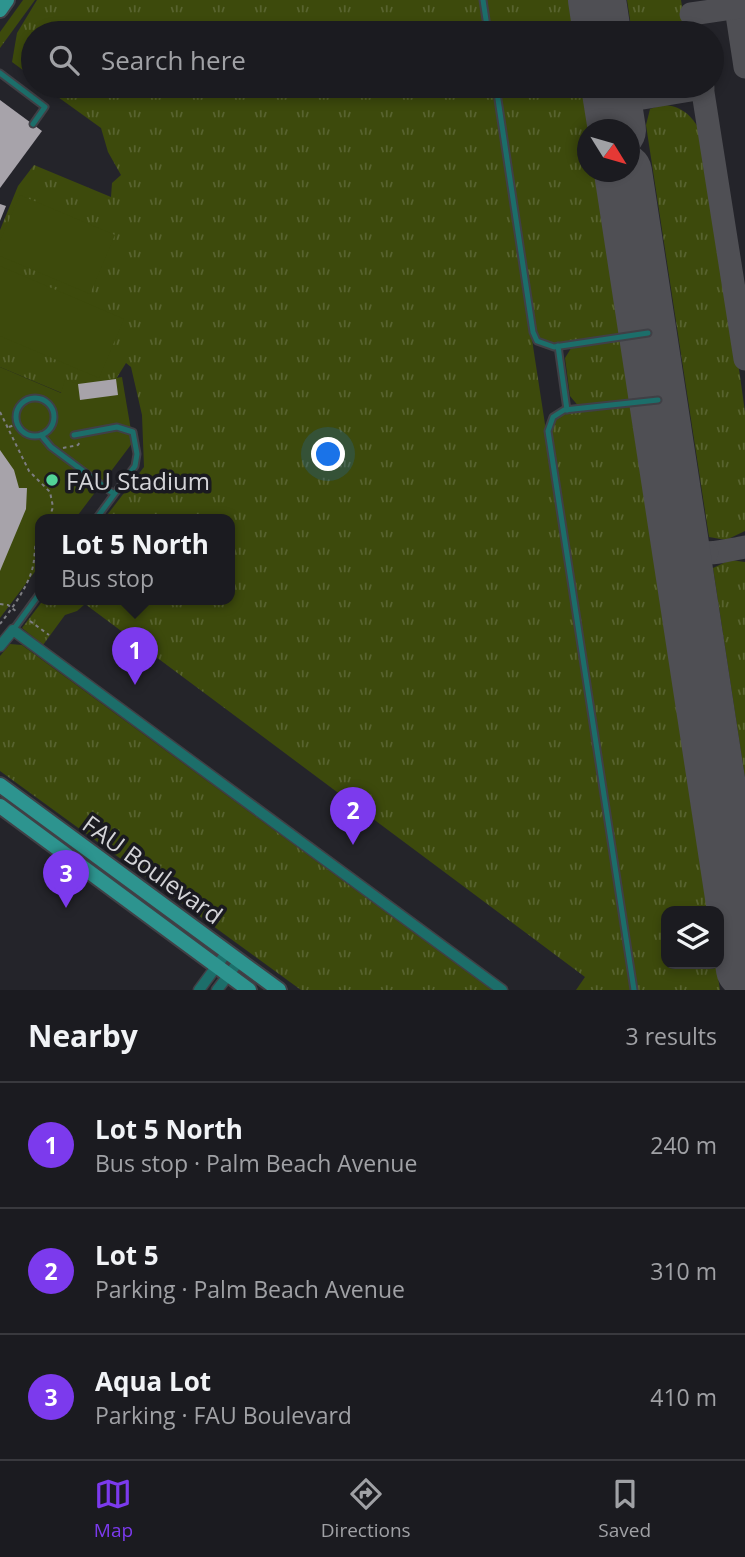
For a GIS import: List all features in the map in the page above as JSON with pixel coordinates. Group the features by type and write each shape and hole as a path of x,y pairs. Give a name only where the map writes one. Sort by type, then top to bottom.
{"street":[{"path":"0,10 7,0"},
{"path":"0,646 13,629 502,990"},
{"name":"FAU Boulevard","path":"0,785 279,990"},
{"name":"FAU Boulevard","path":"0,806 249,990"},
{"path":"199,990 223,970 233,957"},
{"path":"218,990 223,970"}],"lane":[{"path":"483,0 486,21"},
{"path":"0,73 21,89"},
{"path":"33,124 46,107 34,98"},
{"path":"498,98 533,332 537,341 558,346 648,333"},
{"path":"558,346 567,410"},
{"path":"35,398 43,400 53,411 52,426 41,435 26,434 17,424 16,417 22,404 35,398"},
{"path":"635,990 548,431 553,417 567,410 658,400"},
{"path":"74,435 117,427 133,432 137,454 135,466 100,514"},
{"path":"41,435 55,450 114,494"},
{"path":"13,629 35,600"}],"path":[{"path":"0,412 29,471 50,492 54,507 51,514"},
{"path":"8,427 17,424"},
{"path":"55,450 78,445 86,432"},
{"path":"0,624 25,587 31,573 35,545"}],"green space":[{"path":"23,0 35,0 0,48 0,32"},
{"path":"37,0 480,0 483,21 24,21"},
{"path":"483,0 570,0 573,21 486,21"},
{"path":"627,0 681,0 684,21 630,21"},
{"path":"21,26 21,69 12,62 17,33"},
{"path":"59,98 495,98 632,990 576,990 585,977 86,605 235,605 235,514 108,514 144,467 142,415 131,367 126,363 116,379 62,393 0,367 0,230 18,186 34,165 111,197 112,183 121,175 108,152 101,128"},
{"path":"498,98 585,98 588,119 577,119 577,182 598,182 707,906 661,906 661,969 717,969 720,990 634,990 548,431 558,413 580,408 570,396 565,358 573,345 554,347 535,337"},
{"path":"662,105 685,112 700,131 725,269 745,412 745,531 726,540 709,537 646,125 650,109"},
{"path":"20,195 115,235 90,294 0,256 0,241"},
{"path":"0,266 124,319 99,378 0,336"},
{"name":"FAU Stadium","path":"0,367 61,393 65,379 78,384 122,377 133,442 79,514 35,514 35,572 0,618"},
{"path":"730,560 745,562 745,778 713,568"},
{"path":"39,605 84,605 65,615 43,645 22,628"},
{"path":"10,644 22,645 492,990 301,990 0,771 0,656"}],"building":[{"path":"0,100 42,131 0,188"},
{"path":"0,204 6,206 0,221"},
{"path":"116,379 118,395 80,400 78,384"},
{"path":"0,450 14,470 19,488 27,488 26,509 0,571"}],"taxiway":[{"path":"691,14 745,6"},
{"path":"736,8 745,67"},
{"path":"613,103 643,98"},
{"path":"704,98 745,359"},
{"path":"678,533 692,548 708,553 745,547"},
{"path":"685,579 693,563 707,553"},
{"path":"721,809 733,823 745,826"},
{"path":"728,854 734,836 745,828"}],"runway":[{"path":"597,0 600,21"},
{"path":"612,98 615,119"},
{"path":"625,182 745,969"}],"place":[{"name":"FAU Stadium","path":"52,480"},
{"name":"Lot 5 North","path":"135,685"},
{"name":"Lot 5","path":"353,845"},
{"name":"Aqua Lot","path":"66,908"}]}
